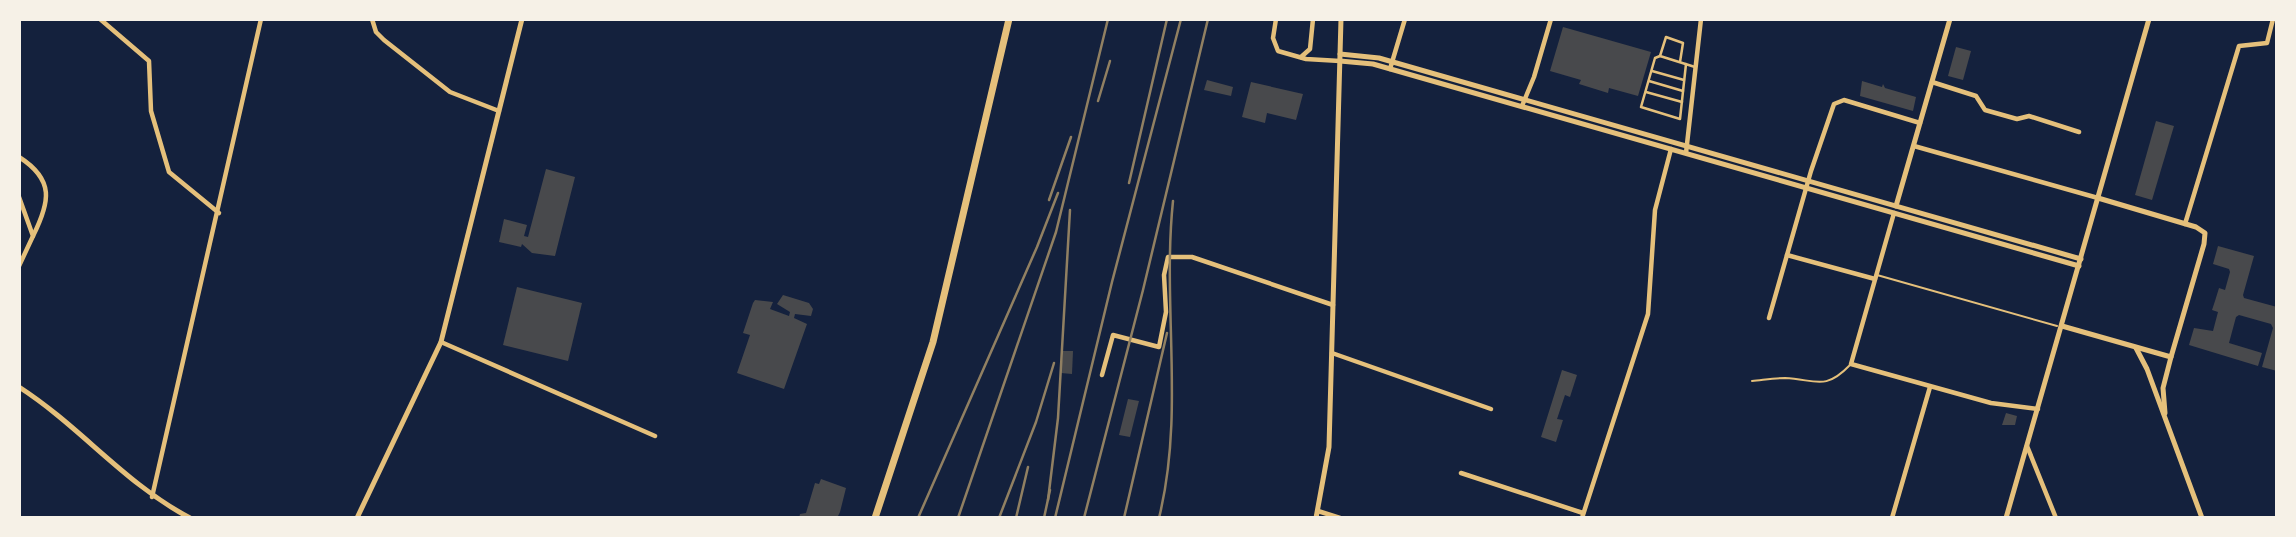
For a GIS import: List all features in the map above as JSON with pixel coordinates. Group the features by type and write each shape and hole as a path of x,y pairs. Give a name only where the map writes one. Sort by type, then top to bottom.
{"highway":[{"path":"875,518 933,341 1009,19"}],"street":[{"path":"100,19 149,61 151,111 169,172 219,213"},
{"path":"152,498 261,19"},
{"path":"372,19 376,32 384,40 450,92 499,111"},
{"path":"358,518 441,342 522,19"},
{"path":"1276,19 1275,46 1278,51 1300,58 1340,57 1391,65 1894,213 2080,262"},
{"path":"1300,58 1310,48 1314,19"},
{"path":"1340,518 1317,514 1328,466 1341,19"},
{"path":"1391,65 1405,19"},
{"path":"1522,103 1534,77 1551,19"},
{"path":"1686,153 1701,19"},
{"path":"1950,19 1851,364 1991,403 2038,409"},
{"path":"2006,518 2149,19"},
{"path":"2185,224 2239,46 2267,43 2273,19"},
{"path":"1660,56 1666,37 1683,43 1680,62"},
{"path":"1686,64 1680,119 1641,107 1655,58 1660,56 1680,62 1686,64 1695,67"},
{"path":"1652,71 1684,80"},
{"path":"1649,81 1683,91"},
{"path":"1932,82 1976,96 1985,110 2017,119 2029,116 2079,132"},
{"path":"1646,92 1682,102"},
{"path":"1769,318 1808,180 1834,104 1839,100 1920,123"},
{"path":"1522,103 1896,205 2080,262"},
{"path":"1914,146 2202,229 2205,239 2163,388 2166,419"},
{"path":"1461,473 1583,516 1648,314 1654,210 1671,149"},
{"path":"19,157 41,176 48,197 45,212 19,266"},
{"path":"19,197 33,236"},
{"path":"1787,255 1876,277"},
{"path":"1102,375 1113,335 1158,347 1166,312 1164,275 1168,257 1192,257 1333,305"},
{"path":"2062,327 2171,357"},
{"path":"441,342 655,436"},
{"path":"2134,347 2143,358 2202,518"},
{"path":"1332,353 1491,409"},
{"path":"19,387 46,406 152,498 190,518"},
{"path":"1892,518 1930,387"},
{"path":"2027,446 2056,518"}],"lane":[{"path":"1876,277 2062,327"},
{"path":"1752,381 1782,378 1813,384 1840,376 1851,364"}],"building":[{"path":"1563,27 1651,52 1638,96 1609,88 1608,93 1579,84 1581,80 1550,71"},
{"path":"1956,47 1971,51 1963,80 1948,76"},
{"path":"1207,80 1233,87 1231,96 1204,90"},
{"path":"1862,81 1882,87 1883,84 1885,88 1916,97 1913,111 1860,96"},
{"path":"1251,82 1303,94 1296,120 1267,113 1265,123 1242,117"},
{"path":"2156,121 2174,126 2152,200 2135,195"},
{"path":"546,169 575,177 555,256 532,253 522,244 521,247 499,242 504,219 527,225 524,236 528,237"},
{"path":"2218,246 2254,256 2243,295 2244,298 2277,307 2277,371 2262,367 2273,328 2271,324 2239,315 2236,317 2229,343 2262,353 2258,366 2189,345 2194,328 2213,331 2218,312 2212,310 2219,288 2225,290 2230,272 2229,269 2213,264"},
{"path":"517,287 582,303 568,361 503,345"},
{"path":"783,295 809,303 813,309 811,316 795,314 794,318 807,324 784,389 737,373 750,335 743,333 753,303 755,300 773,302 770,309 789,316 790,312 777,304"},
{"path":"1063,351 1073,351 1072,374 1061,373"},
{"path":"1562,370 1577,375 1570,397 1565,395 1557,419 1563,420 1556,442 1541,437"},
{"path":"1128,399 1139,401 1130,437 1119,435"},
{"path":"2006,413 2017,416 2015,425 2002,425"},
{"path":"821,479 846,488 837,518 799,518 800,514 806,513 815,483 819,484"}],"railway":[{"path":"958,518 1056,232 1108,19"},
{"path":"1129,183 1167,19"},
{"path":"1055,518 1112,282 1181,19"},
{"path":"1084,518 1143,290 1208,19"},
{"path":"1098,101 1110,61"},
{"path":"1049,200 1071,137"},
{"path":"918,518 1058,193"},
{"path":"1159,518 1171,439 1170,241 1173,201"},
{"path":"1048,500 1058,418 1070,210"},
{"path":"1124,518 1167,333"},
{"path":"999,518 1036,422 1054,363"},
{"path":"1016,518 1028,467"},
{"path":"1044,518 1050,490"}]}
